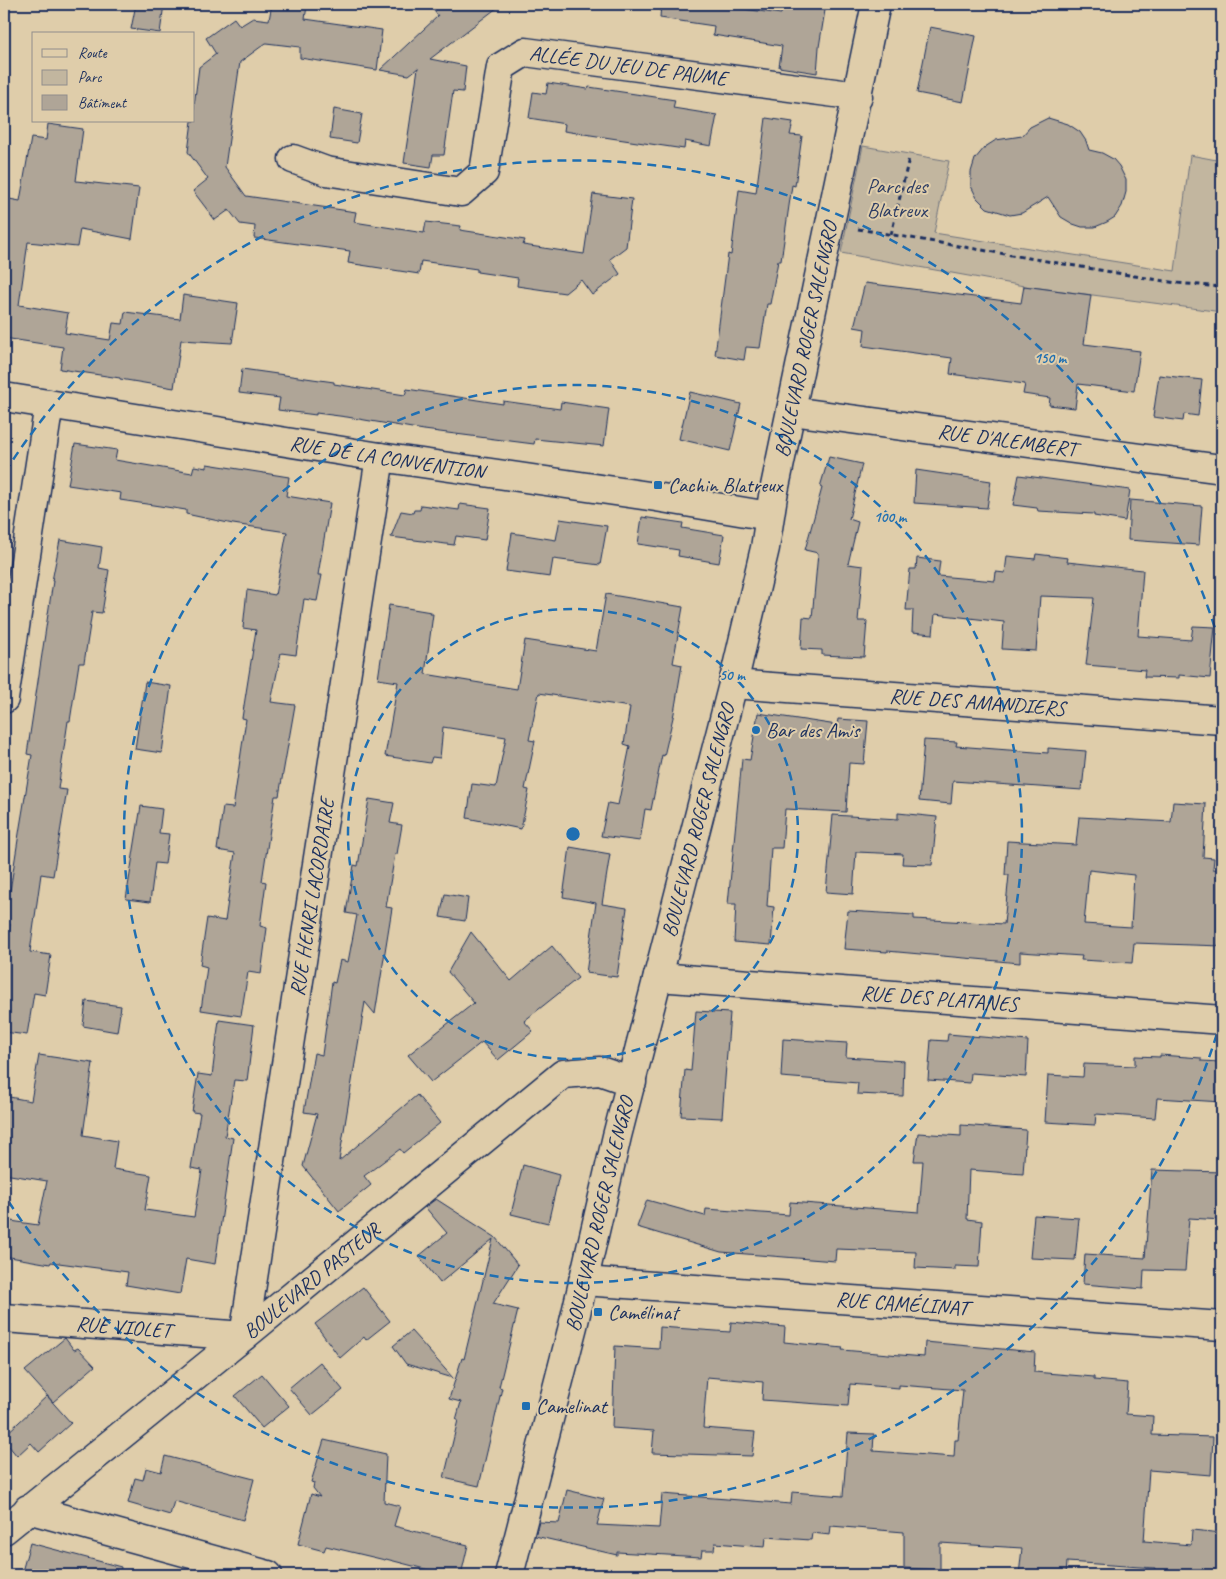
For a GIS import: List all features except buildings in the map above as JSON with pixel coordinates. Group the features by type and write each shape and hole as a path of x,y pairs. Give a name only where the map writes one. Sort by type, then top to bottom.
{"street":[{"name":"BOULEVARD ROGER SALENGRO","path":"509,1575 573,1326 617,1136 733,684 765,548 769,516 876,4"},
{"name":"ALLÉE DU JEU DE PAUME","path":"293,159 326,171 461,192 484,172 502,67 525,52 858,96"},
{"name":"RUE DE LA CONVENTION","path":"4,397 769,516"},
{"path":"4,698 48,404"},
{"name":"RUE D'ALEMBERT","path":"791,411 1222,469"},
{"name":"RUE HENRI LACORDAIRE","path":"244,1336 380,457"},
{"name":"RUE DES AMANDIERS","path":"733,684 1222,720"},
{"name":"RUE DES PLATANES","path":"658,977 1222,1020"},
{"name":"BOULEVARD PASTEUR","path":"4,1530 563,1074 600,1071 632,1082"},
{"name":"RUE CAMÉLINAT","path":"583,1281 1222,1326"},
{"name":"RUE VIOLET","path":"4,1318 244,1336"},
{"path":"28,1510 268,1575"}],"path":[{"path":"891,235 909,158"},
{"path":"831,223 891,235 1176,283 1222,287"}],"green space":[{"name":"Parc des Blatreux","path":"863,146 949,161 934,233 1175,271 1190,155 1222,161 1222,312 1024,286 841,253"}],"place":[{"name":"Cachin Blatreux","path":"658,485"},
{"name":"Bar des Amis","path":"756,730"},
{"name":"Camélinat","path":"598,1312"},
{"name":"Camelinat","path":"526,1406"}]}
